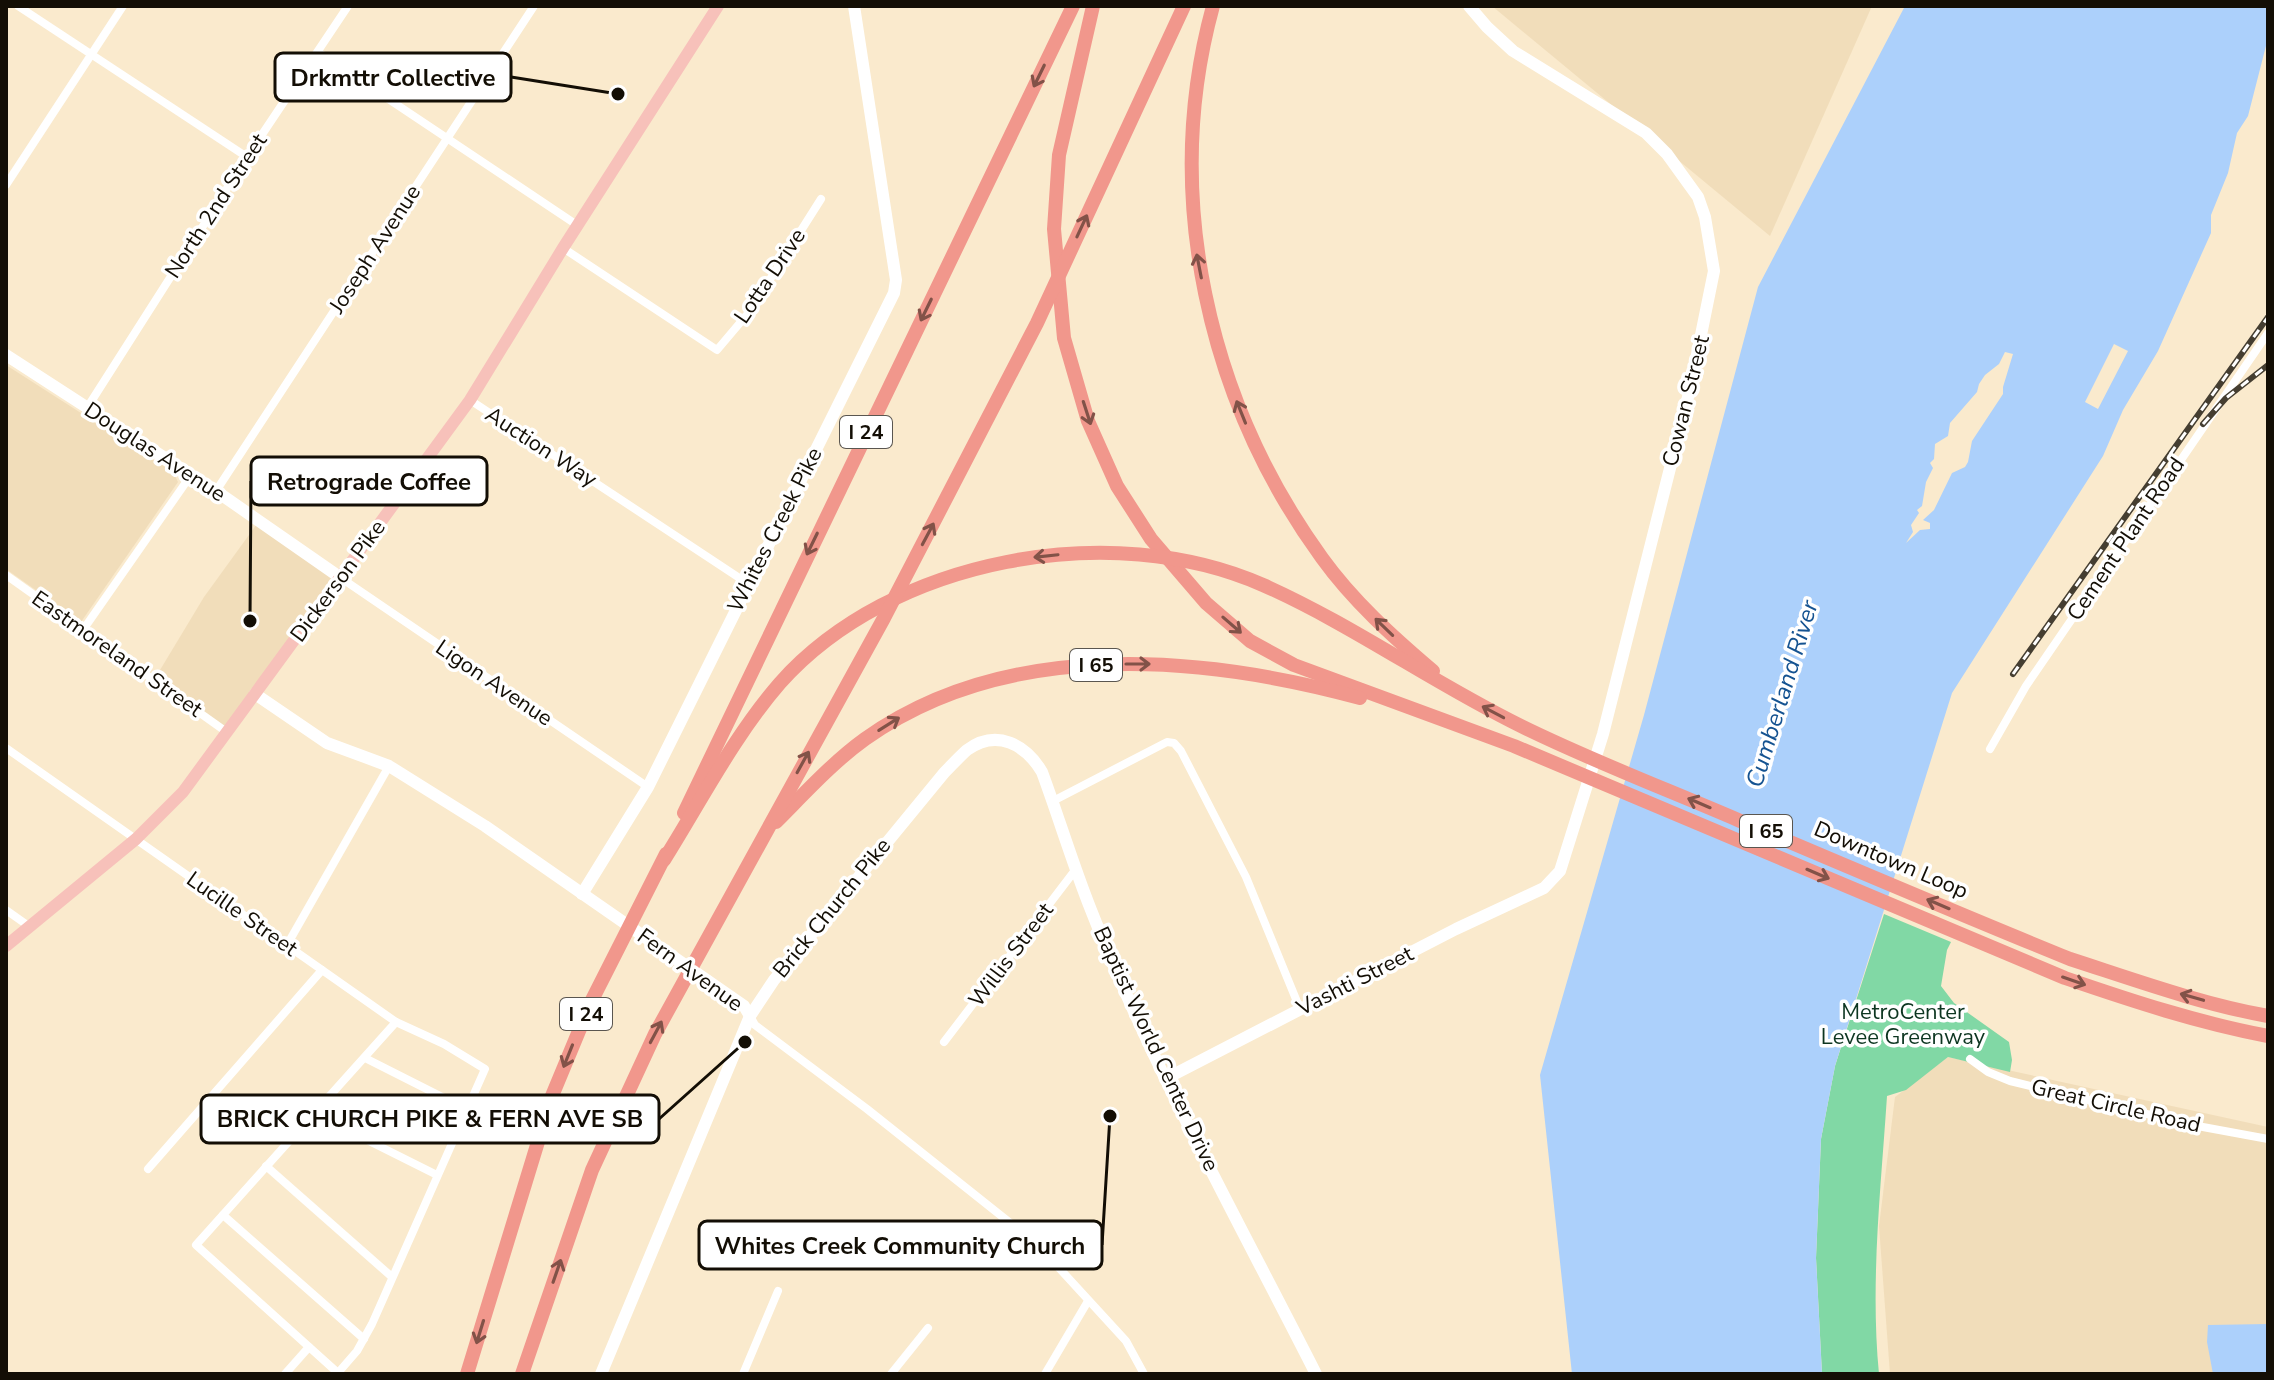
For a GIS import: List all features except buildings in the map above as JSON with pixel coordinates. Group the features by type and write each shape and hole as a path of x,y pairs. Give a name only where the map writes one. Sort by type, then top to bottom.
{"highway":[{"name":"I 24","path":"467,1374 552,1096 591,1002 664,860 703,770 1073,6"},
{"path":"1093,6 1059,155 1054,229 1064,338 1088,421 1117,486 1151,539 1206,603 1250,641 1294,665 1468,729"},
{"path":"522,1374 592,1170 625,1094 793,780 884,618 1037,323 1184,6"},
{"path":"1213,6 1195,121 1193,180 1195,245 1207,307 1224,368 1250,435 1279,490 1323,559 1363,607 1464,696"},
{"name":"I 65","path":"664,860 747,725 782,681 812,652 883,605 943,578 983,566 1075,553 1124,554 1172,559 1220,571 1260,584 1314,610 1464,696"},
{"name":"I 65","path":"768,831 816,782 864,740 910,711 968,688 1024,672 1081,665 1144,664 1206,669 1280,679 1468,729"},
{"name":"Downtown Loop","path":"1464,696 1522,727 2070,959 2147,984 2268,1016"},
{"name":"Downtown Loop","path":"1468,729 2065,978 2141,1004 2233,1030 2268,1036"}],"main road":[{"name":"Dickerson Pike","path":"6,946 136,839 183,792 228,733 470,400 577,225 718,6"}],"street":[{"path":"18,6 247,157"},
{"path":"6,185 123,6"},
{"name":"North 2nd Street","path":"87,408 247,157 348,6"},
{"name":"Joseph Avenue","path":"216,491 534,6"},
{"name":"Whites Creek Pike","path":"582,894 648,787 894,293 896,280 854,6"},
{"name":"Cowan Street","path":"1469,6 1513,51 1646,133 1667,154 1698,197 1705,217 1714,271 1693,377 1603,734 1560,871 1544,888"},
{"path":"318,52 577,225"},
{"name":"Lotta Drive","path":"563,248 717,350 752,307 821,199"},
{"name":"Cement Plant Road","path":"1990,749 2026,686 2268,333"},
{"name":"Douglas Avenue","path":"6,355 216,491 341,578"},
{"name":"Auction Way","path":"470,400 747,583"},
{"path":"83,630 191,475"},
{"name":"Eastmoreland Street","path":"6,575 228,733"},
{"name":"Ligon Avenue","path":"341,578 648,787"},
{"name":"Fern Avenue","path":"255,694 327,743 389,766 485,826 744,1006 755,1025 867,1109 1038,1245 1126,1341 1144,1374"},
{"name":"Baptist World Center Drive","path":"993,740 1017,744 1031,754 1042,772 1094,916 1167,1078 1316,1374"},
{"name":"Brick Church Pike","path":"603,1373 750,1016 802,944 944,773 968,750 993,740"},
{"path":"1053,801 1167,742 1174,743 1246,877 1300,1009"},
{"name":"Lucille Street","path":"6,748 396,1022 444,1044 485,1069 466,1109"},
{"path":"287,945 389,766"},
{"name":"Willis Street","path":"944,1042 1077,869"},
{"name":"Vashti Street","path":"1167,1078 1456,929 1544,888"},
{"path":"6,910 30,927"},
{"path":"148,1169 322,970"},
{"path":"365,1058 466,1109 364,1339 338,1374 196,1245 396,1022"},
{"name":"Great Circle Road","path":"1970,1059 1988,1072 2010,1081 2192,1125 2268,1139"},
{"path":"313,1113 437,1175"},
{"path":"266,1166 392,1277"},
{"path":"223,1215 364,1339"},
{"path":"743,1374 778,1291"},
{"path":"1045,1374 1088,1301"},
{"path":"891,1374 928,1328"},
{"path":"285,1374 309,1347"}],"shaded area":[{"path":"1492,6 1872,6 1770,236"},
{"path":"6,365 173,472 178,482 81,622 6,569"},
{"path":"259,521 341,578 228,733 154,680 204,597"},
{"path":"1948,1057 2268,1127 2268,1374 1890,1374 1879,1226 1895,1097"}],"green space":[{"name":"MetroCenter Levee Greenway","path":"1884,914 1951,942 1941,986 1954,1003 2009,1042 2012,1060 2010,1072 1948,1057 1906,1090 1887,1096 1876,1270 1879,1374 1822,1374 1816,1258 1821,1139 1835,1066"}],"water":[{"name":"Cumberland River","path":"1905,6 2268,6 2268,38 2248,116 2237,133 2228,173 2211,215 2211,233 2158,351 2123,410 2103,456 1952,693 1835,1066 1821,1139 1816,1258 1822,1374 1572,1374 1540,1075 1644,715 1758,287","holes":["2114,344 2128,351 2098,409 2085,402","2005,352 2013,354 2003,394 1972,441 1968,462 1965,467 1952,473 1934,510 1923,520 1930,523 1930,529 1920,530 1906,543 1913,532 1911,525 1919,513 1917,510 1922,506 1926,482 1933,468 1930,463 1934,459 1935,444 1948,436 1950,423 1977,392 1985,375 1999,364"]},
{"path":"2268,1324 2268,1374 2213,1374 2207,1342 2208,1325"}],"railway":[{"path":"2013,674 2268,317"},
{"path":"2203,424 2226,398 2268,365"}],"place":[{"name":"Drkmttr Collective","path":"618,94"},
{"name":"Retrograde Coffee","path":"250,621"},
{"name":"BRICK CHURCH PIKE & FERN AVE SB","path":"745,1042"},
{"name":"Whites Creek Community Church","path":"1110,1116"}]}
